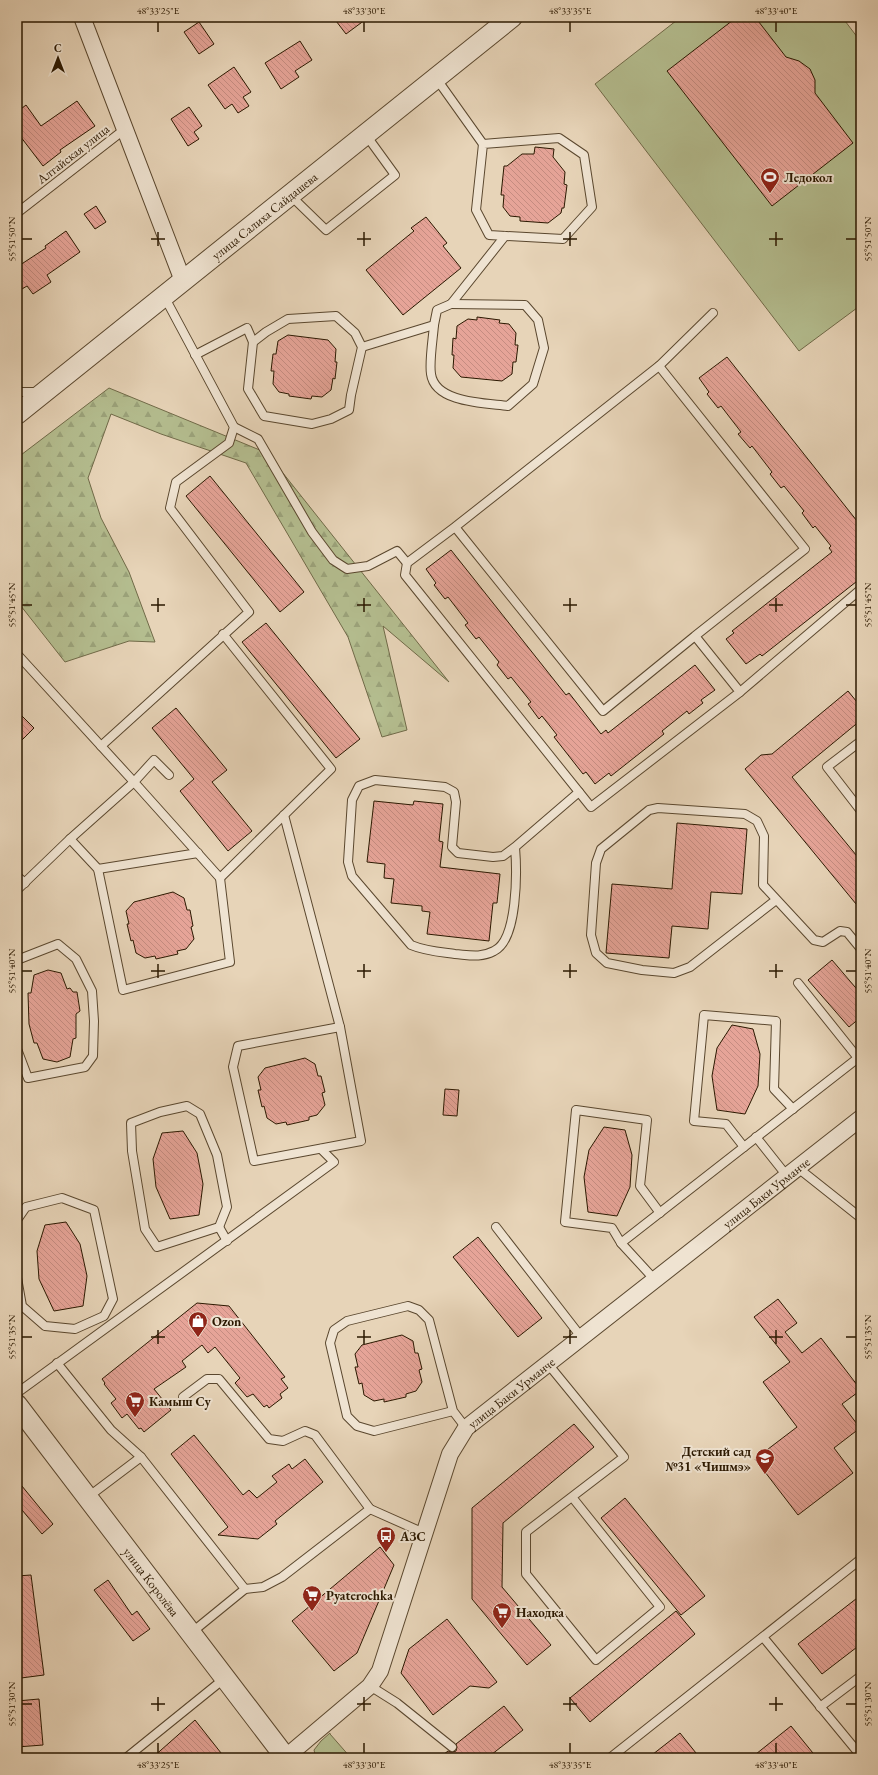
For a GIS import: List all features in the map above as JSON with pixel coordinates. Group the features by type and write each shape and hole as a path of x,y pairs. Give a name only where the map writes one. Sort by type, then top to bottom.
{"street":[{"path":"82,17 183,281"},
{"name":"улица Салиха Сайдашева","path":"17,414 512,17"},
{"name":"улица Баки Урманче","path":"286,1758 370,1686 380,1671 450,1454 466,1428 861,1118"},
{"name":"улица Королёва","path":"17,1405 286,1758"}],"lane":[{"path":"436,78 483,144 476,210 489,235 563,239 592,207 584,156 559,138 483,144"},
{"name":"Алтайская улица","path":"17,213 125,129"},
{"path":"290,195 326,230 395,175 366,135"},
{"path":"451,304 505,236"},
{"path":"164,296 234,427 258,439 312,532 333,560 347,569 368,566 397,551 407,562"},
{"path":"451,304 525,305 538,320 544,348 533,384 508,406 452,398 437,388 431,374 434,325 437,310 451,304"},
{"path":"713,313 660,366 455,527 407,562 405,575 591,807 740,692 861,589"},
{"path":"195,355 248,328 253,342 248,389 264,416 312,424 331,419 349,410 362,347 355,333 336,316 288,319 266,332 253,342"},
{"path":"362,347 434,325"},
{"path":"455,527 603,711 805,549 660,366"},
{"path":"17,392 44,392"},
{"path":"102,746 223,634 249,612 170,508 176,482 229,443 234,427"},
{"path":"220,878 330,769 223,634"},
{"path":"695,636 740,692"},
{"path":"17,654 102,746 220,878 230,962 123,990 98,869 70,838"},
{"path":"861,740 827,767 861,811"},
{"path":"17,890 70,838 134,782 154,760 169,775"},
{"path":"515,847 517,869 511,929 504,943 495,951 479,956 423,950 411,945 352,876 348,862 352,800 359,786 375,780 445,787 454,792 456,802 452,847 458,853 493,857 503,856 515,847 579,792"},
{"path":"776,900 690,967 674,973 642,970 607,963 596,953 591,935 596,862 601,849 649,810 658,808 745,814 758,821 764,836 763,885 814,940 823,942 840,931 847,932 861,949"},
{"path":"284,815 340,1027 361,1141 254,1161 233,1067 238,1046 340,1027"},
{"path":"98,869 198,853"},
{"path":"17,876 25,883"},
{"path":"17,960 58,944 76,959 92,991 94,1021 93,1056 85,1067 28,1078 17,1048"},
{"path":"621,1243 793,1109 860,1060 798,983"},
{"path":"744,1147 726,1124 694,1121 704,1015 776,1021 774,1089 793,1109"},
{"path":"187,1106 200,1114 217,1155 227,1207 219,1227 158,1247 145,1229 132,1151 131,1123 160,1112 187,1106"},
{"path":"655,1280 621,1243 612,1228 565,1222 576,1110 648,1120 640,1186 660,1213"},
{"path":"756,1138 792,1172 861,1218"},
{"path":"17,1392 334,1162 321,1149"},
{"path":"17,1220 26,1207 62,1198 94,1210 113,1298 104,1316 106,1328"},
{"path":"219,1227 227,1241"},
{"path":"496,1227 582,1338"},
{"path":"17,1278 22,1306 45,1326 75,1329 104,1316"},
{"path":"453,1411 374,1431 357,1426 347,1416 330,1343 334,1330 347,1321 408,1306 419,1310 428,1320 453,1411 466,1428"},
{"path":"57,1363 111,1430 141,1457 245,1588"},
{"path":"548,1364 624,1457 572,1496 526,1532 526,1574 596,1660 660,1607 572,1496"},
{"path":"183,1397 207,1380 219,1380 269,1439 283,1441 305,1431 315,1435 370,1509 424,1533"},
{"path":"88,1498 141,1457"},
{"path":"192,1633 245,1588 263,1587 282,1577 370,1509"},
{"path":"610,1758 861,1559"},
{"path":"763,1637 861,1756"},
{"path":"820,1707 861,1676"},
{"path":"126,1758 226,1678"},
{"path":"370,1686 397,1703 452,1747"}],"green space":[{"name":"Ледокол","path":"681,17 842,17 861,42 861,305 799,351 595,84"},
{"path":"109,388 267,453 449,682 383,626 407,730 382,737 348,637 246,463 161,434 111,414 88,478 101,518 129,572 155,642 129,641 65,662 17,601 17,458"},
{"path":"330,1733 351,1758 316,1758 314,1750"}],"building":[{"path":"333,17 369,17 346,34"},
{"path":"737,17 755,17 786,57 799,61 810,69 815,80 815,93 853,143 772,206 667,71"},
{"path":"199,22 214,44 199,54 184,32"},
{"path":"300,41 312,60 295,71 299,77 281,89 265,63"},
{"path":"234,67 251,92 243,97 249,106 238,113 232,104 225,109 208,85"},
{"path":"77,101 95,126 60,150 61,152 43,166 17,132 17,112 26,105 41,126"},
{"path":"189,107 202,126 194,132 199,139 188,146 171,119"},
{"path":"535,147 554,149 553,157 565,172 564,184 567,185 564,208 562,208 561,213 548,223 520,221 520,217 510,216 503,207 504,195 501,195 504,166 507,166 522,154 534,154"},
{"path":"96,206 106,222 95,229 84,214"},
{"path":"426,217 447,243 443,246 461,268 403,315 366,270 414,231 411,228"},
{"path":"66,231 80,252 47,275 51,282 33,294 27,286 17,292 17,267 46,248 45,246"},
{"path":"477,317 500,320 499,323 509,324 516,333 515,345 518,345 516,362 513,362 512,374 502,381 461,377 453,368 453,338 456,339 457,326 468,319 477,320"},
{"path":"288,335 328,340 336,349 335,362 337,362 335,379 333,378 331,390 322,397 312,396 311,399 289,396 289,394 279,392 273,384 274,371 271,371 273,354 276,354 278,341"},
{"path":"727,357 861,526 861,578 762,656 760,654 746,664 726,639 734,633 732,631 832,552 829,548 831,546 815,526 813,528 802,513 804,511 784,486 781,488 770,474 772,472 752,446 750,448 738,434 741,432 721,406 718,408 707,394 709,392 699,378"},
{"path":"210,476 304,592 280,612 186,496"},
{"path":"451,550 566,695 569,693 601,734 606,730 608,733 695,665 715,690 701,700 703,703 689,714 687,711 662,731 664,734 611,776 609,773 595,784 586,772 583,774 554,737 557,735 542,716 539,719 528,704 531,702 511,677 508,679 497,665 499,662 479,637 476,639 465,625 468,623 448,597 445,599 434,585 436,583 426,569"},
{"path":"266,623 360,739 336,758 242,642"},
{"path":"848,691 861,707 861,720 792,777 861,861 861,910 745,769 761,755 772,754"},
{"path":"176,708 227,770 212,782 252,831 228,851 180,791 194,779 152,728"},
{"path":"17,711 34,728 17,745"},
{"path":"374,801 413,805 414,801 443,804 439,841 443,842 440,867 500,874 497,903 493,903 489,941 427,934 430,912 422,911 422,906 391,903 394,879 384,878 385,864 367,862"},
{"path":"677,823 747,829 742,894 711,892 708,929 672,926 669,958 606,953 612,884 672,889"},
{"path":"173,892 184,898 187,910 190,910 193,926 191,927 194,939 186,949 177,951 178,954 156,959 155,956 145,958 136,953 133,940 131,941 126,911 134,902"},
{"path":"832,960 861,994 861,1017 849,1027 808,980"},
{"path":"48,970 61,973 67,989 70,988 73,992 77,992 80,1011 76,1014 76,1038 73,1039 70,1057 57,1062 43,1059 37,1043 34,1043 29,1024 28,993 31,993 34,975"},
{"path":"732,1025 753,1029 760,1054 758,1086 745,1114 717,1110 712,1076 717,1048"},
{"path":"305,1058 315,1064 318,1076 321,1076 325,1092 322,1093 325,1105 317,1115 309,1117 309,1120 287,1125 286,1122 276,1124 267,1118 264,1106 262,1107 258,1090 261,1090 258,1077 265,1068"},
{"path":"445,1089 459,1090 457,1116 443,1115"},
{"path":"604,1127 625,1130 632,1155 630,1187 617,1216 588,1212 584,1177 589,1150"},
{"path":"183,1131 197,1153 203,1184 199,1215 170,1219 156,1187 153,1159 162,1133"},
{"path":"66,1222 80,1244 87,1276 83,1306 54,1311 39,1279 37,1251 45,1225"},
{"path":"478,1237 542,1318 518,1337 453,1257"},
{"path":"778,1299 797,1323 785,1332 802,1353 821,1338 861,1390 842,1404 860,1428 834,1448 853,1473 798,1515 755,1459 797,1427 763,1382 790,1362 754,1317"},
{"path":"197,1303 229,1306 285,1377 281,1379 288,1388 280,1394 282,1398 269,1408 267,1405 264,1407 253,1394 247,1397 235,1383 240,1378 215,1347 208,1353 202,1345 182,1361 186,1367 154,1389 171,1410 144,1432 141,1428 139,1429 127,1414 122,1418 111,1403 116,1399 104,1384 105,1383 102,1379"},
{"path":"402,1335 413,1341 415,1353 418,1353 422,1369 419,1370 422,1382 416,1391 406,1394 406,1397 384,1402 384,1399 374,1401 364,1395 362,1383 359,1384 355,1367 358,1367 355,1354 362,1345"},
{"path":"574,1424 594,1447 503,1523 502,1587 551,1645 527,1665 472,1599 472,1508"},
{"path":"194,1435 243,1495 249,1490 257,1498 277,1482 272,1476 289,1464 292,1469 305,1459 323,1482 275,1521 277,1524 258,1539 218,1535 228,1527 171,1454"},
{"path":"17,1480 53,1524 42,1534 17,1504"},
{"path":"625,1498 705,1596 681,1615 601,1518"},
{"path":"380,1547 394,1565 357,1653 334,1671 292,1621"},
{"path":"31,1575 44,1675 21,1678 17,1643 17,1576"},
{"path":"108,1580 132,1615 137,1611 150,1629 133,1641 94,1590"},
{"path":"861,1595 861,1644 822,1674 798,1644"},
{"path":"676,1611 695,1634 590,1722 570,1698"},
{"path":"447,1619 497,1682 489,1688 470,1686 433,1715 401,1673 409,1649"},
{"path":"39,1699 43,1745 17,1747 17,1701"},
{"path":"504,1706 523,1730 487,1758 439,1758 448,1751 456,1751 456,1744"},
{"path":"195,1720 225,1758 152,1758"},
{"path":"791,1726 817,1758 751,1758"},
{"path":"680,1733 700,1758 648,1758"}],"place":[{"name":"Ледокол","path":"770,194"},
{"name":"Ozon","path":"198,1338"},
{"name":"Камыш Су","path":"135,1418"},
{"name":"Детский сад №31 «Чишмэ»","path":"765,1475"},
{"name":"АЗС","path":"386,1553"},
{"name":"Pyaterochka","path":"312,1612"},
{"name":"Находка","path":"502,1629"}]}
